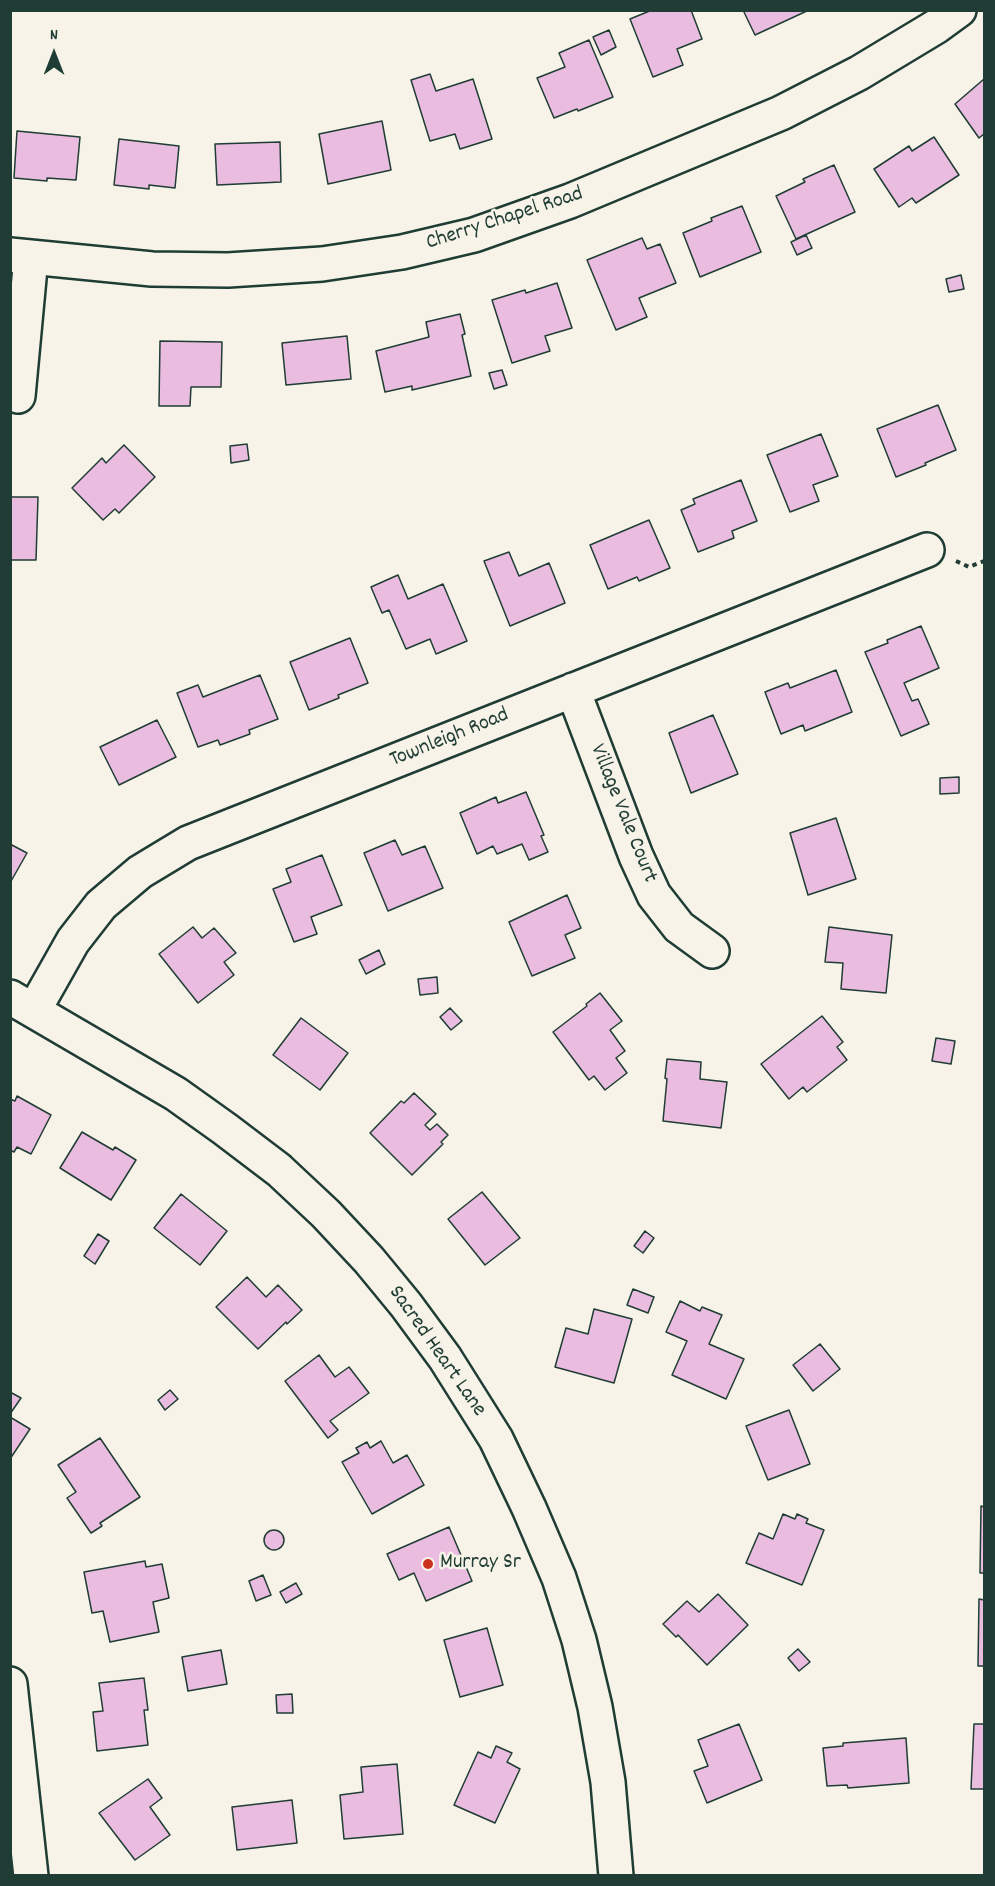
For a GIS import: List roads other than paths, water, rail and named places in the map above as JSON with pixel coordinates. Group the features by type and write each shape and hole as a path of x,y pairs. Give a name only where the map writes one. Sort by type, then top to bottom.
{"street":[{"name":"Cherry Chapel Road","path":"21,256 152,269 228,270 321,264 402,252 474,235 570,201 781,113 859,73 937,26 958,10"},
{"path":"18,396 21,256"},
{"name":"Townleigh Road","path":"22,1003 101,905 140,872 188,843 927,550"},
{"name":"Village Vale Court","path":"573,690 636,856 654,895 679,927 712,951"},
{"name":"Sacred Heart Lane","path":"22,1003 176,1094 279,1170 326,1214 369,1260 445,1358 496,1439 529,1508 566,1599 579,1640 595,1707 608,1782 616,1875"},
{"path":"10,1684 31,1875"}],"place":[{"name":"Murray Sr","path":"428,1564"}]}
